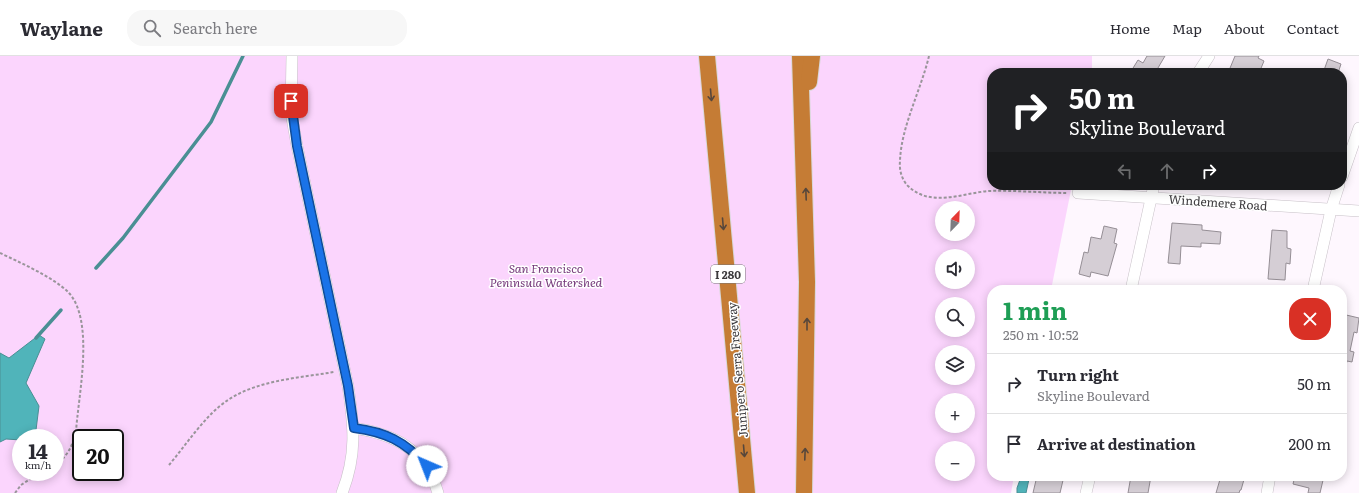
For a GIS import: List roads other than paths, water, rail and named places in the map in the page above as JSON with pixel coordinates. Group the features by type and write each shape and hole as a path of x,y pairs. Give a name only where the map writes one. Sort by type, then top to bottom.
{"highway":[{"name":"Junipero Serra Freeway","path":"707,56 747,493"},
{"path":"800,56 804,133 807,324 804,493"},
{"path":"804,133 812,56"}],"street":[{"path":"292,56 292,112 297,146 345,370 354,428 354,451 342,493"},
{"path":"1201,68 1209,56"},
{"path":"1347,163 1359,128"},
{"path":"1132,285 1153,190"},
{"path":"1314,285 1331,210 1337,190"},
{"name":"Windemere Road","path":"1078,193 1359,211"},
{"path":"354,428 383,434 408,447 427,466 438,493"},
{"path":"1086,493 1089,481"},
{"path":"1267,493 1269,481"}],"water":[{"path":"39,335 45,339 26,383 39,406 36,429 12,429 12,439 6,439 0,442 0,353 9,358"},
{"path":"1020,481 1029,481 1026,493 1017,493"}],"waterway":[{"path":"96,268 123,238 211,122 243,56"},
{"path":"36,338 61,310"}],"park label":[{"name":"San Francisco Peninsula Watershed","path":"546,275"}]}
